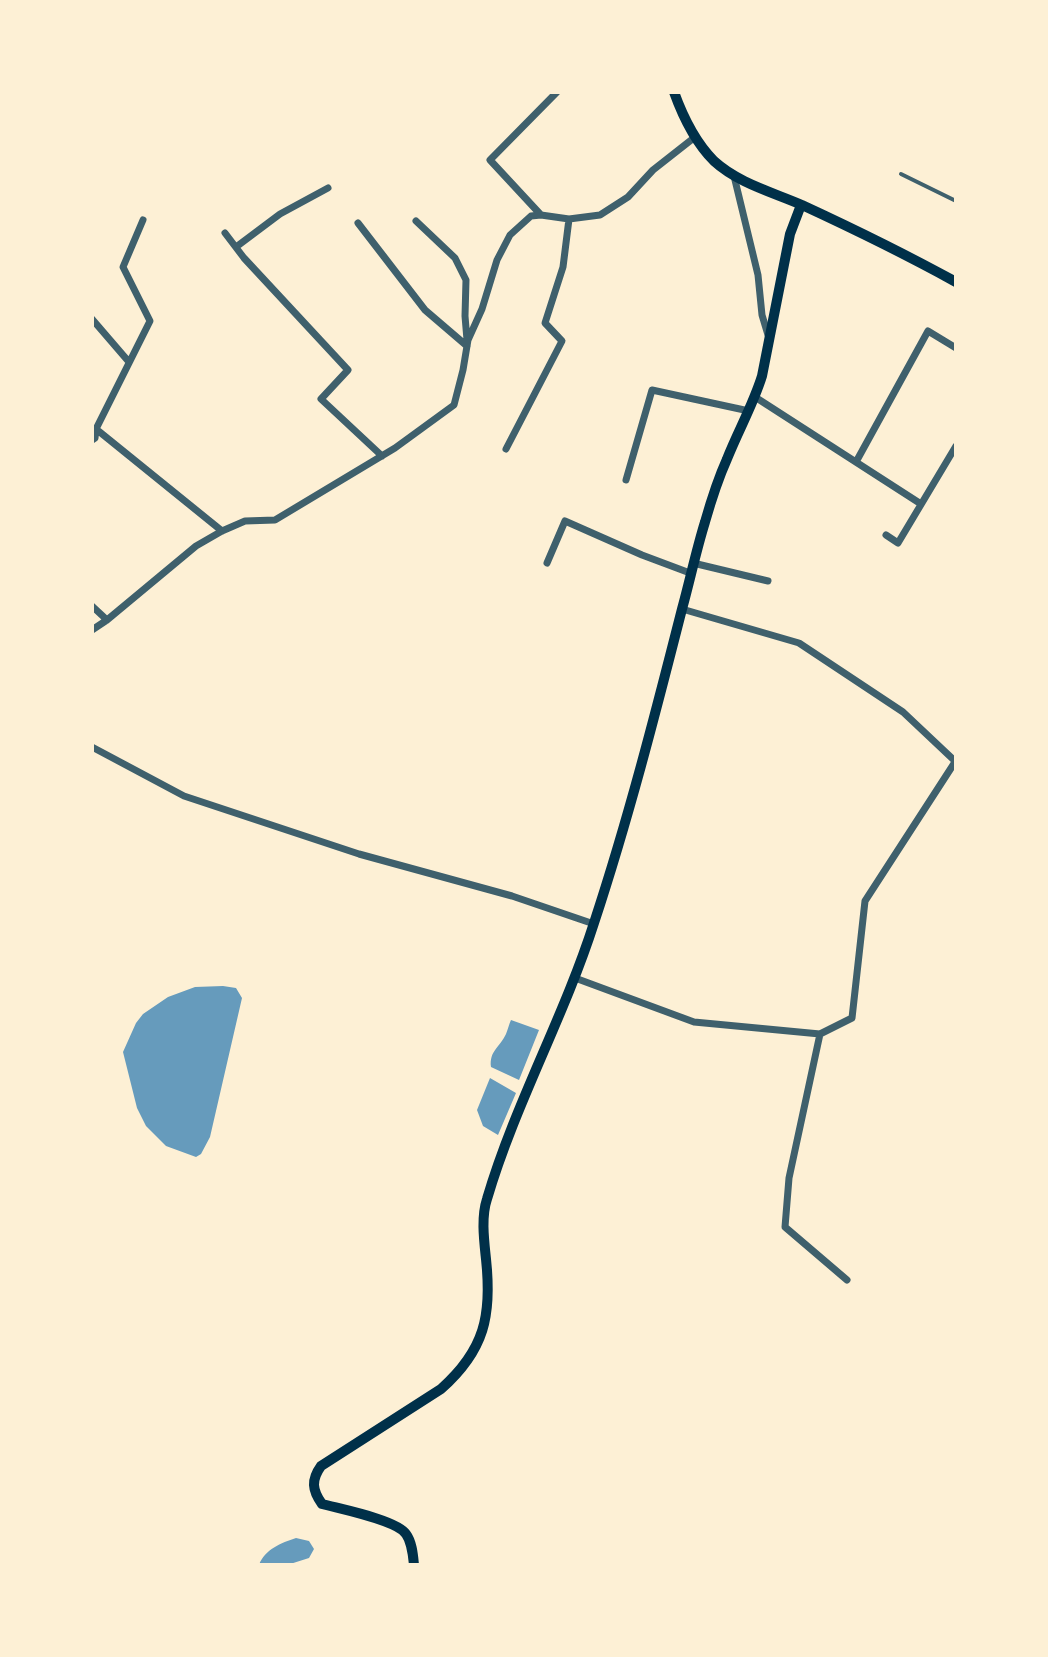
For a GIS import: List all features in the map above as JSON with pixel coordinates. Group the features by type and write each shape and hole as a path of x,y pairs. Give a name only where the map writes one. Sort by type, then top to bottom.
{"main road":[{"path":"674,92 695,137 713,159 734,176 894,248 956,282"},
{"path":"414,1565 412,1547 406,1534 395,1525 322,1504 312,1486 315,1475 321,1466 441,1389 454,1378 476,1347 487,1313 490,1291 484,1207 504,1144 575,978 594,924 643,759 704,523 762,376 790,234 801,205"}],"street":[{"path":"541,215 490,160 557,92"},
{"path":"92,630 196,546 245,521 275,520 382,456 454,405 467,346 497,260 510,235 531,216 569,219 600,215 628,197 653,170 695,137"},
{"path":"734,176 758,275 762,315 769,337"},
{"path":"236,247 280,214 328,188"},
{"path":"506,449 562,341 545,323 563,267 569,219"},
{"path":"143,220 123,267 150,321 94,436 222,531"},
{"path":"416,221 455,258 466,280 467,346"},
{"path":"358,223 425,310 467,346"},
{"path":"225,233 348,370 321,399 382,456"},
{"path":"92,319 129,362"},
{"path":"856,462 928,331 956,348"},
{"path":"626,480 652,390 749,411"},
{"path":"755,397 921,504"},
{"path":"886,535 898,543 956,446"},
{"path":"547,563 565,521 642,555 692,568 768,581"},
{"path":"92,606 107,620"},
{"path":"575,978 694,1022 820,1034 852,1018 865,901 955,762 903,712 799,643 682,609"},
{"path":"92,747 184,796 359,854 512,896 594,924"},
{"path":"820,1034 789,1178 785,1227 847,1280"}],"lane":[{"path":"901,174 956,201"}],"water":[{"path":"195,987 236,988 242,998 210,1137 196,1157 166,1146 146,1126 137,1108 123,1052 143,1014 168,997"},
{"path":"511,1020 539,1030 519,1080 491,1067 493,1053"},
{"path":"490,1078 516,1093 498,1135 483,1126 477,1110"},
{"path":"296,1538 309,1541 314,1549 309,1558 287,1565 259,1565 269,1551"}]}
